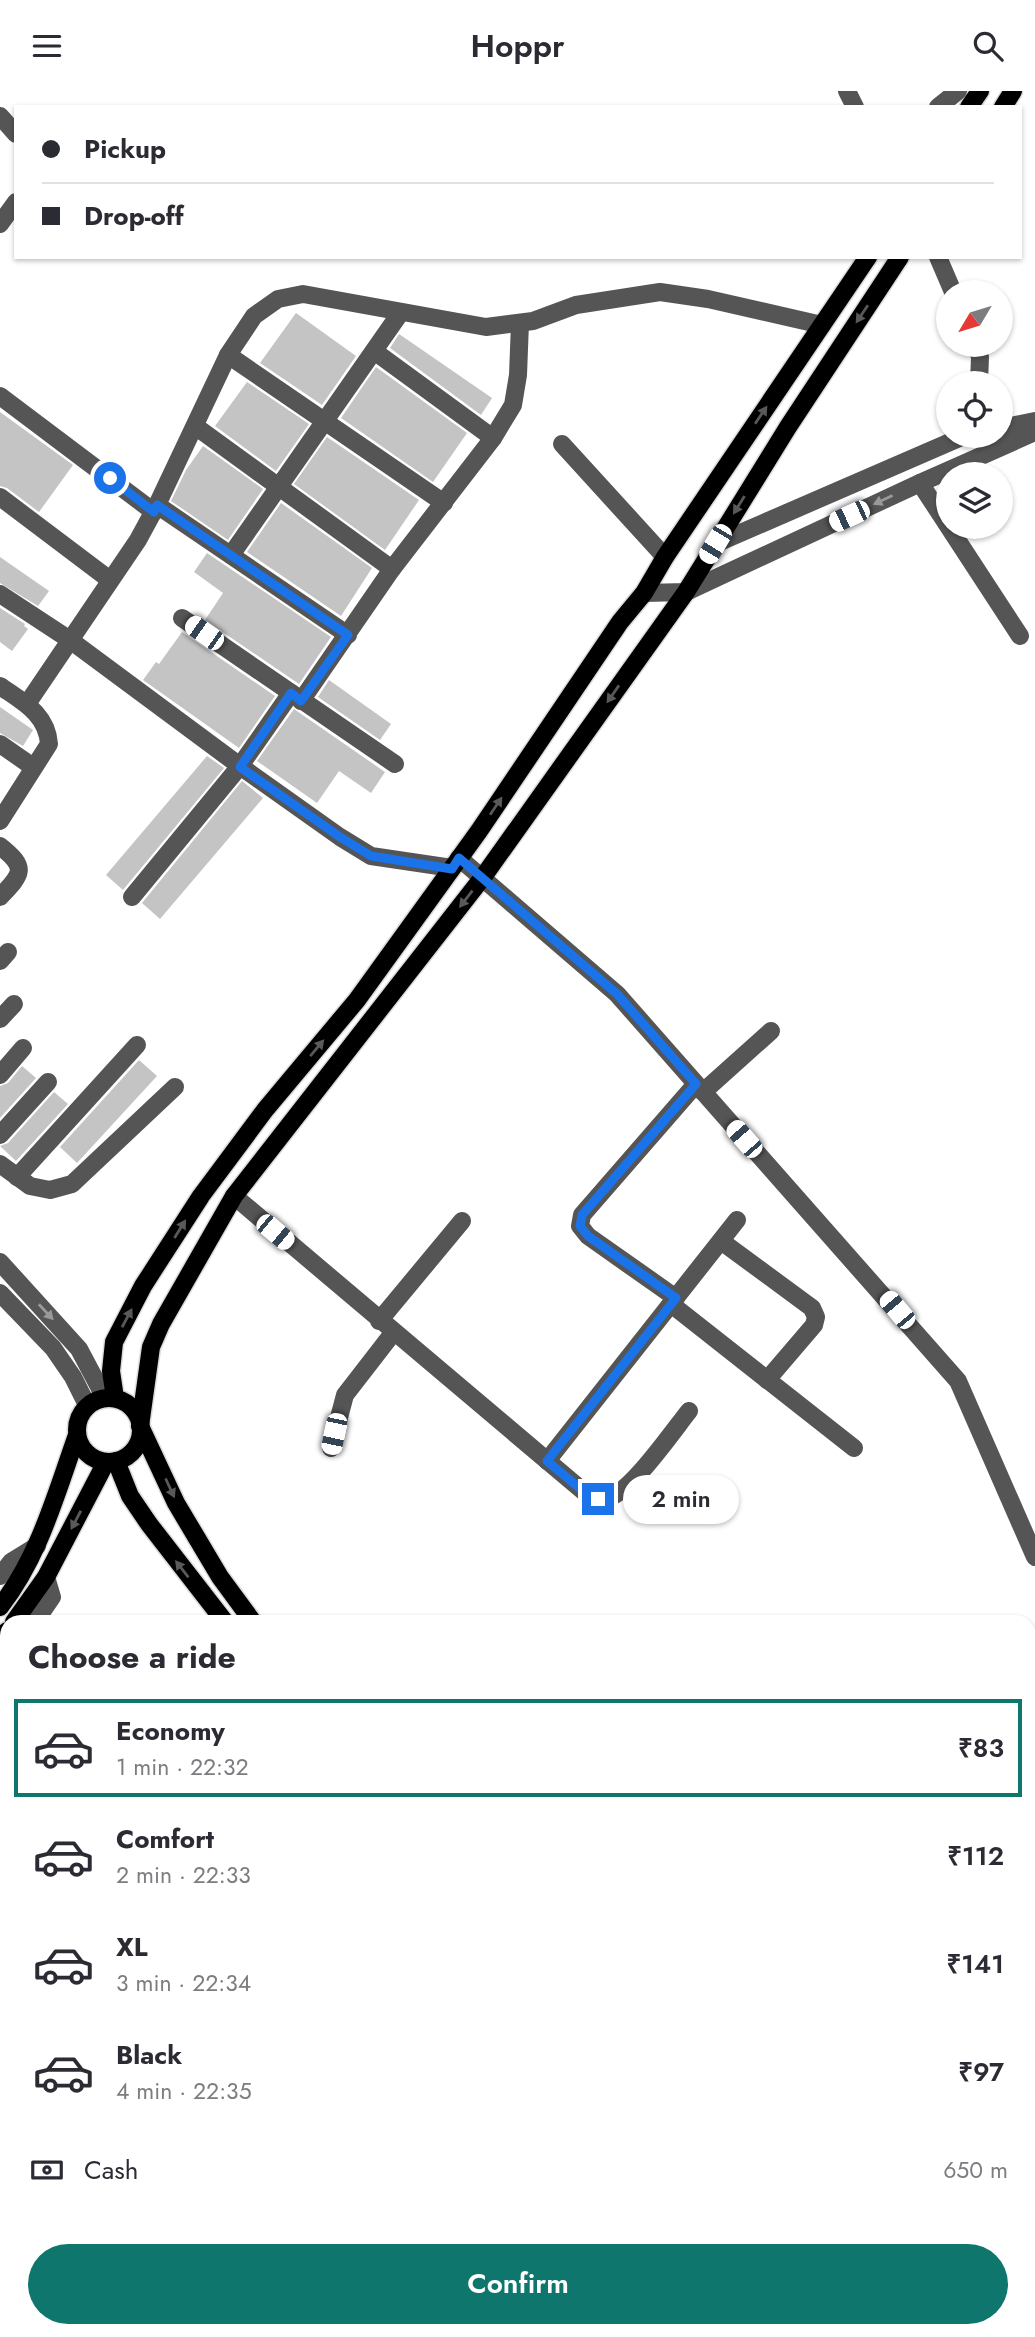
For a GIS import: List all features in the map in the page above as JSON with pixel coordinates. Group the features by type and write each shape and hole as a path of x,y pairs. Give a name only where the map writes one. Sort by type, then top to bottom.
{"main road":[{"path":"110,1398 114,1342 144,1286 194,1208 265,1110 357,1000 456,863 620,622 644,593 665,557 867,259"},
{"path":"27,1615 111,1462 132,1452 140,1435 151,1347 161,1324 234,1196 483,877 686,592 788,426 899,259"},
{"path":"0,1607 13,1590 37,1546 77,1436 80,1414 88,1405 110,1398 132,1408 177,1503 220,1577 248,1615"},
{"path":"77,1436 82,1448 93,1458 111,1462 149,1524 220,1615"}],"street":[{"path":"940,105 958,91"},
{"path":"0,116 14,132"},
{"path":"0,223 14,205"},
{"path":"939,259 948,280"},
{"path":"27,704 155,508 228,355 254,316 278,299 303,294 486,327 533,321 576,305 660,292 708,299 822,325"},
{"path":"231,555 401,312"},
{"path":"132,897 348,635 392,569 493,438 513,405 519,375 520,323"},
{"path":"374,351 493,438"},
{"path":"228,355 444,503"},
{"path":"0,395 155,508 231,555 348,635"},
{"path":"1013,426 1035,421"},
{"path":"195,426 392,569"},
{"path":"644,593 686,592 1035,432"},
{"path":"562,444 665,557"},
{"path":"715,544 936,448"},
{"path":"920,483 1020,636"},
{"path":"0,497 110,580"},
{"path":"0,594 70,640 240,767 371,856 456,863 483,877 617,994 958,1381 1035,1557"},
{"path":"182,618 395,764"},
{"path":"0,686 27,704 41,718 48,731 49,744 7,796 0,821"},
{"path":"0,744 33,767"},
{"path":"0,846 16,859 19,873 17,879 0,897"},
{"path":"0,1019 14,1004"},
{"path":"771,1031 699,1088 582,1215 580,1226 588,1236 674,1301 767,1380 854,1448"},
{"path":"17,1177 137,1045"},
{"path":"0,1075 23,1048"},
{"path":"0,1135 48,1081"},
{"path":"0,1164 30,1185 50,1190 72,1184 175,1087"},
{"path":"234,1196 393,1333 583,1491 598,1499 609,1498 624,1490 689,1411"},
{"path":"547,1461 737,1220"},
{"path":"379,1321 462,1221"},
{"path":"721,1241 812,1308 816,1317 814,1325 767,1380"},
{"path":"0,1262 79,1349 110,1398"},
{"path":"0,1293 53,1348 88,1405"},
{"path":"331,1448 345,1395 393,1333"},
{"path":"0,1576 11,1562 37,1546"}],"building":[{"path":"296,313 356,356 322,405 260,363"},
{"path":"399,334 492,398 481,415 390,348"},
{"path":"376,367 467,433 433,482 341,418"},
{"path":"247,382 309,424 276,471 215,426"},
{"path":"0,412 73,465 39,512 7,488 0,486"},
{"path":"327,437 419,500 385,550 294,484"},
{"path":"203,446 263,489 228,540 171,501 186,470"},
{"path":"281,503 372,568 341,616 247,552"},
{"path":"207,553 331,637 299,684 205,620 223,593 194,572"},
{"path":"0,557 49,591 38,606 0,583"},
{"path":"0,608 25,624 28,629 12,651 0,642"},
{"path":"182,632 275,696 239,748 143,680 156,662 159,664"},
{"path":"329,680 391,724 380,740 318,697"},
{"path":"0,707 33,730 23,746 0,733"},
{"path":"294,709 385,772 371,793 339,771 317,803 257,761"},
{"path":"207,756 224,768 123,890 106,875"},
{"path":"242,781 263,798 160,919 142,903"},
{"path":"139,1060 157,1076 77,1163 60,1147"},
{"path":"22,1066 36,1078 0,1118 0,1086 8,1083"},
{"path":"54,1092 68,1104 16,1161 0,1146 8,1143"}],"route":[{"path":"110,478 154,512 157,505 348,635 301,701 291,693 240,767 371,856 452,869 459,858 617,994 696,1084 582,1215 580,1226 588,1236 676,1298 547,1461 583,1491 598,1499"}]}
